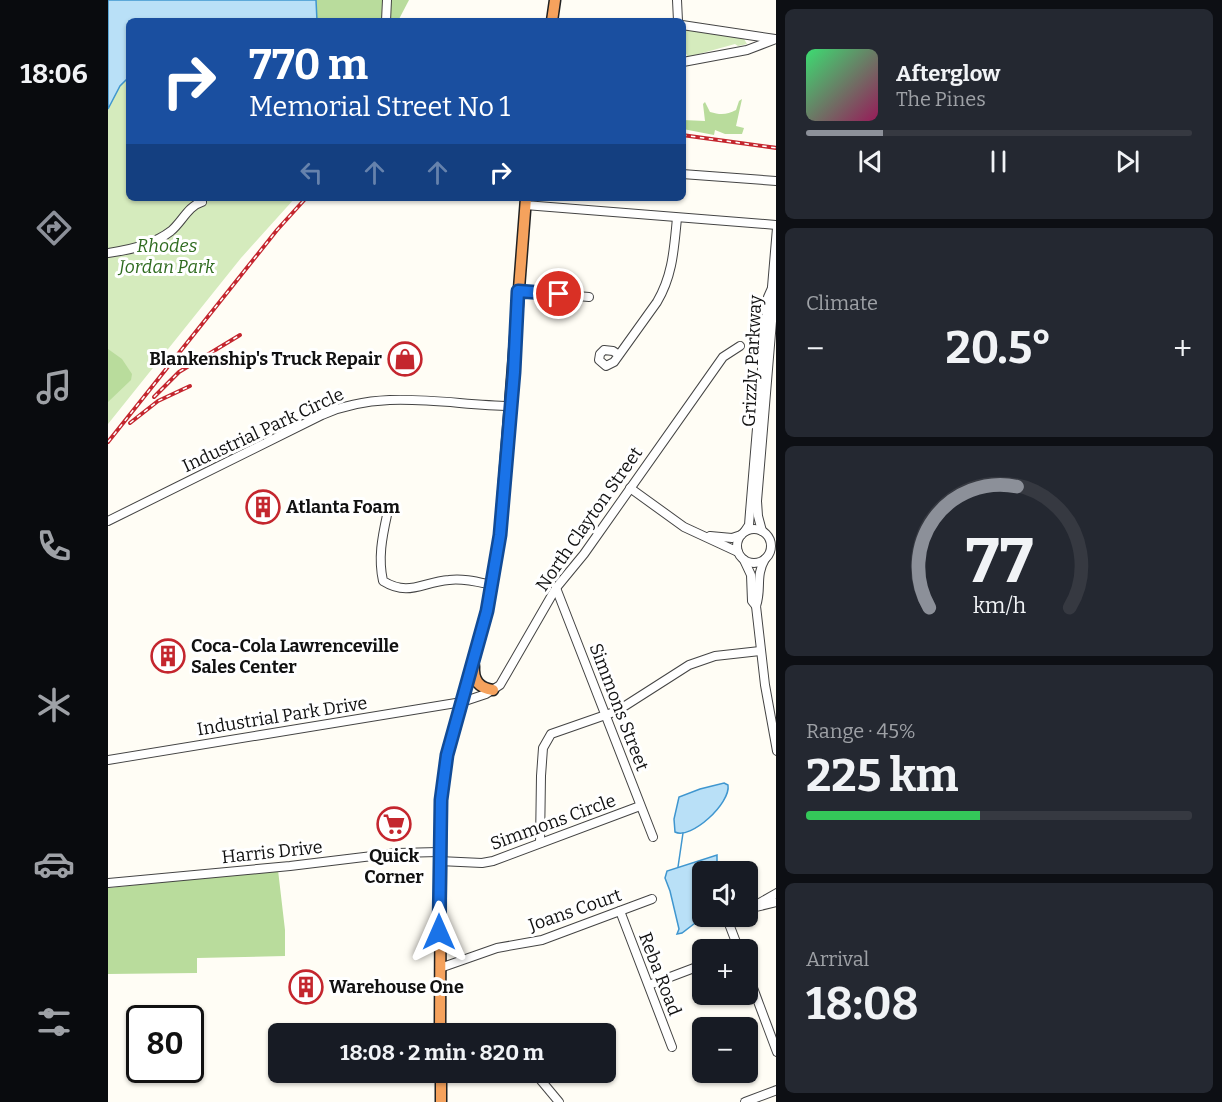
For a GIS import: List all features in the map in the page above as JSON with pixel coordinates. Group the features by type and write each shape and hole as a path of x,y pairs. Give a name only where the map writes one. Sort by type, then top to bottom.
{"highway":[{"path":"552,18 555,0"},
{"path":"440,1023 440,811 447,755 492,585 503,513 525,202"},
{"path":"474,657 473,675 477,683 485,689 493,690"},
{"path":"441,1083 441,1102"}],"street":[{"path":"386,18 387,0"},
{"path":"677,0 678,18"},
{"path":"686,26 776,39"},
{"path":"686,60 747,50 776,39"},
{"path":"686,174 776,181"},
{"path":"108,253 138,248 162,237 176,226 192,207 202,202"},
{"path":"525,202 776,226"},
{"path":"619,356 657,302 666,285 672,267 677,218"},
{"path":"774,287 776,246"},
{"name":"Grizzly Parkway","path":"743,533 749,525 768,297 774,287"},
{"name":"Grizzly Parkway","path":"764,533 758,516 757,501 774,287"},
{"path":"518,291 589,297"},
{"name":"North Clayton Street","path":"493,690 500,685 556,588 584,554 723,357 740,346"},
{"name":"Industrial Park Circle","path":"108,521 314,419 349,405 370,400 397,399 511,405"},
{"path":"630,488 684,527 738,552 750,575 752,601 756,606"},
{"path":"387,515 381,541 380,565 383,581 394,587 408,590 450,580 492,585"},
{"path":"706,536 732,538 751,530 776,533"},
{"path":"738,552 737,543 743,533"},
{"path":"764,533 773,543 759,568 756,606 760,651 776,745"},
{"path":"744,560 754,563 765,559"},
{"name":"Simmons Street","path":"556,588 653,837"},
{"path":"540,843 543,748 552,734 617,711 689,665 715,656 760,651"},
{"path":"462,702 493,690"},
{"name":"Industrial Park Drive","path":"108,760 462,702"},
{"name":"Simmons Circle","path":"439,856 482,863 640,806"},
{"name":"Harris Drive","path":"108,883 290,866 397,853 439,856"},
{"path":"758,904 776,894"},
{"name":"Joans Court","path":"440,968 497,948 542,940 652,899"},
{"path":"758,906 776,902"},
{"name":"Reba Road","path":"620,911 672,1047"},
{"path":"649,985 692,969"},
{"path":"758,1001 776,1049"},
{"path":"544,1083 560,1102"},
{"path":"745,1102 776,1090"}],"green space":[{"name":"Rhodes Jordan Park","path":"108,0 395,0 392,18 126,18 126,201 292,201 241,258 108,424"},
{"path":"316,0 409,0 400,18 317,18"},
{"path":"686,29 744,39 747,44 738,46 735,44 688,57"},
{"path":"742,99 736,126 744,128 742,134 725,134 715,130 714,135 686,130 686,120 705,121 703,104 705,102 710,112 723,114 736,110"},
{"path":"108,349 122,359 132,374 131,380 108,402"},
{"path":"278,870 285,930 285,956 197,958 197,973 108,974 108,888"}],"water":[{"path":"108,0 316,0 317,18 126,18 126,80 120,86 108,109"},
{"path":"724,783 728,785 727,793 717,810 709,818 690,831 675,832 674,819 679,797"},
{"path":"717,855 717,861 698,861"},
{"path":"692,863 692,925 677,934 679,929 665,878 667,871"}],"waterway":[{"path":"678,867 683,833"}],"railway":[{"path":"686,136 776,148"},
{"path":"108,442 277,230 303,201"},
{"path":"154,397 179,372 240,335"},
{"path":"130,423 158,401 190,386"}],"place":[{"name":"Blankenship's Truck Repair","path":"405,359"},
{"name":"Atlanta Foam","path":"263,507"},
{"name":"Coca-Cola Lawrenceville Sales Center","path":"168,656"},
{"name":"Quick Corner","path":"394,824"},
{"name":"Warehouse One","path":"306,987"}],"route":[{"path":"439,932 441,800 452,732 487,611 500,535 514,372 518,291 559,294"}]}
